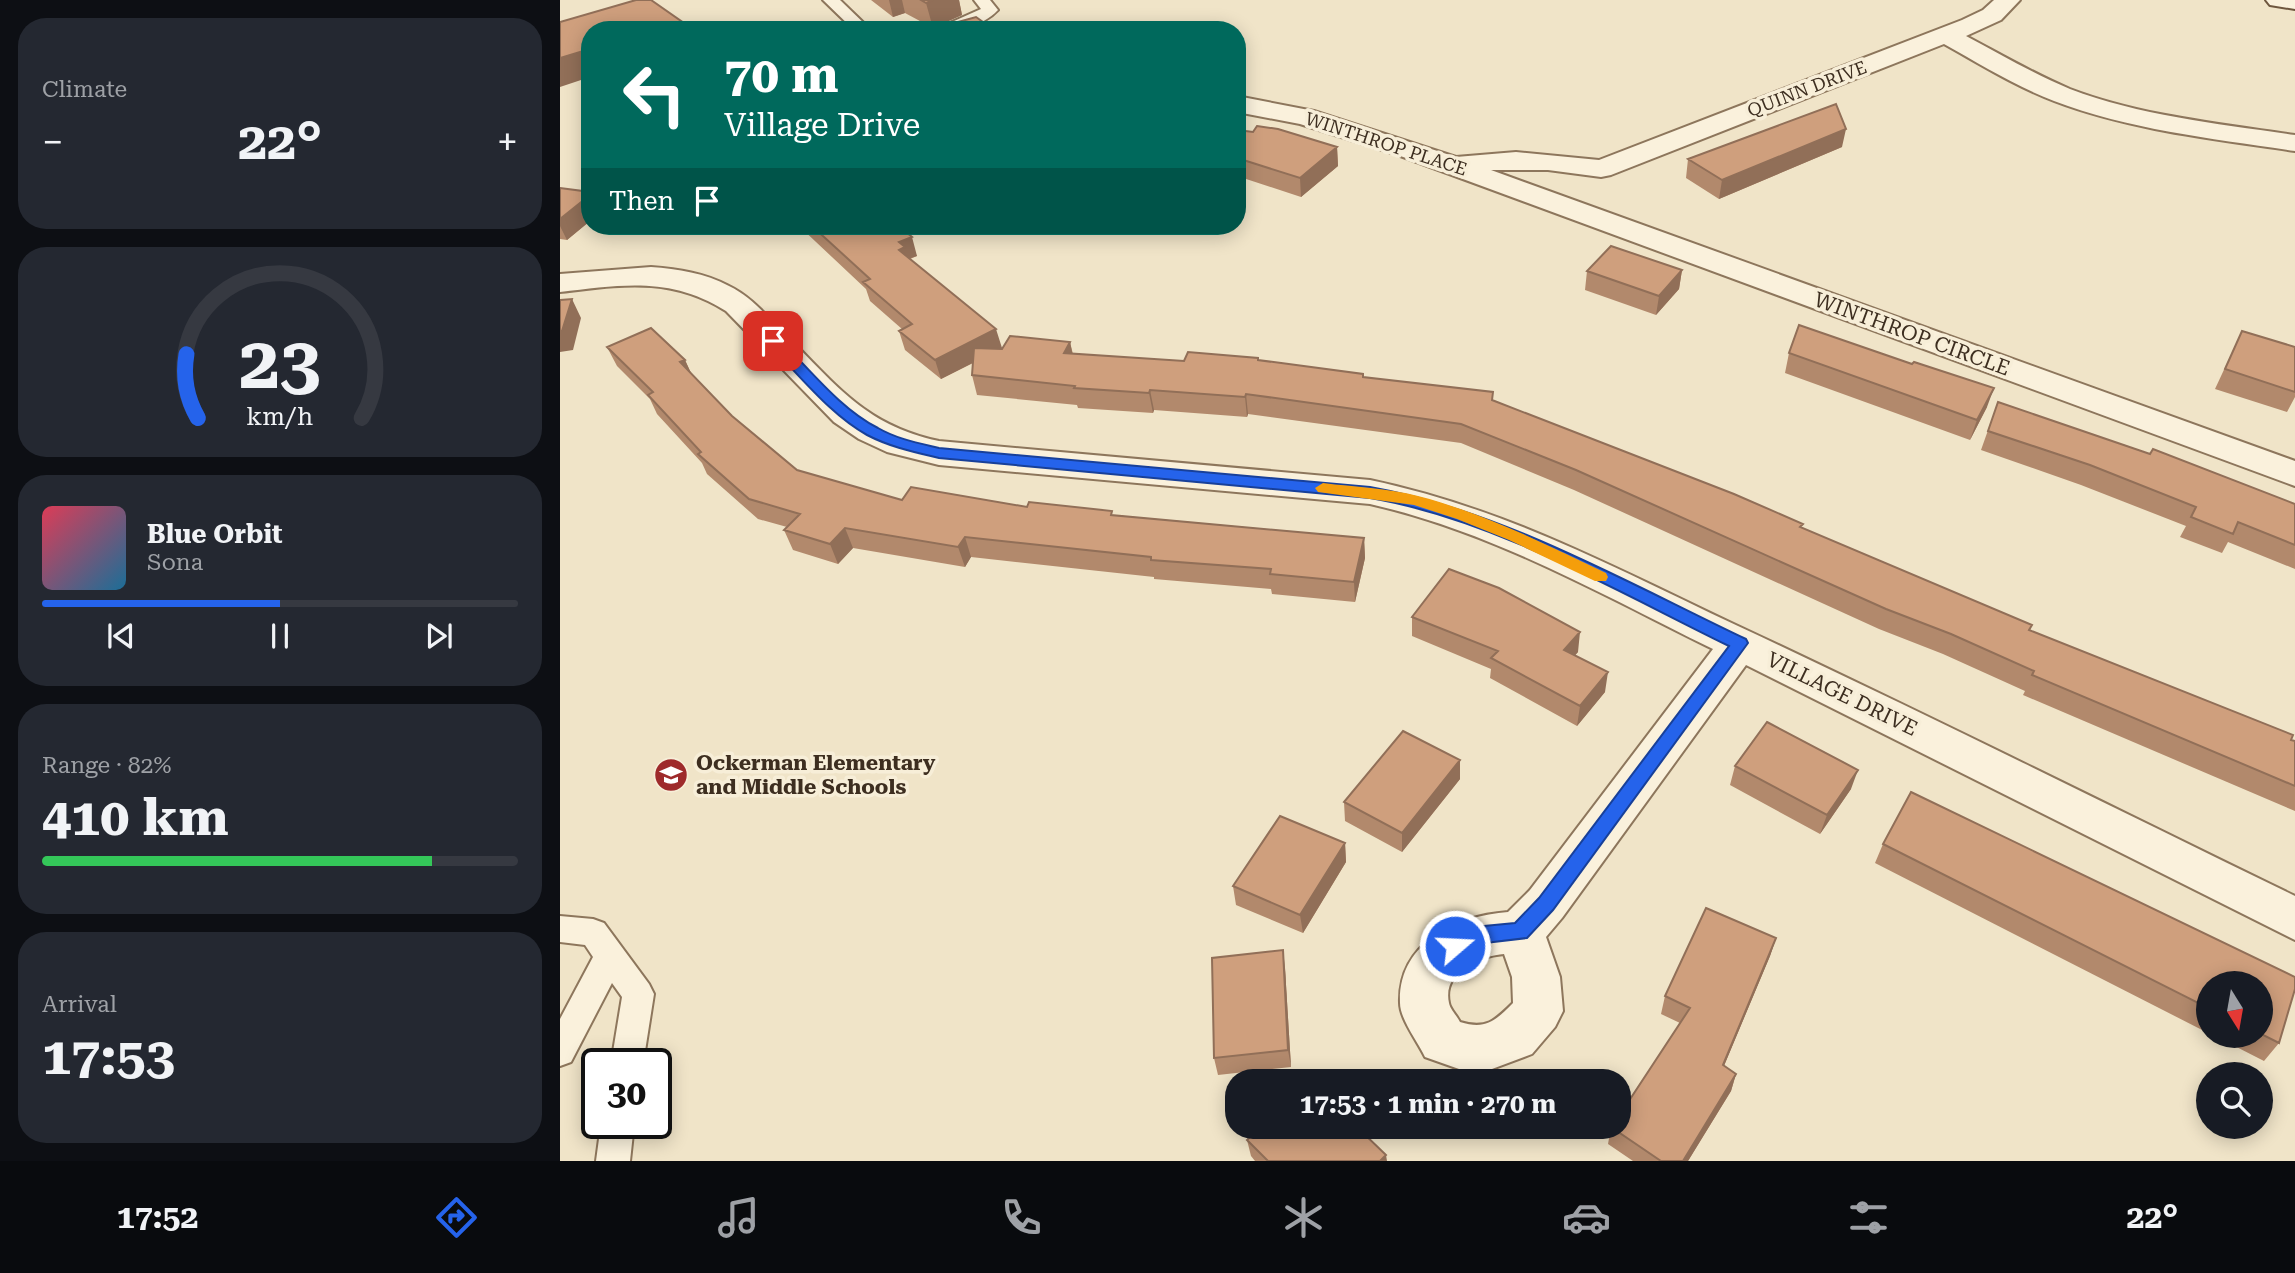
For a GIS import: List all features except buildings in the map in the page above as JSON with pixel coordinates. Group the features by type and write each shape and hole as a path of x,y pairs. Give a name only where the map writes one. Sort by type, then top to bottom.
{"street":[{"name":"QUINN DRIVE","path":"1601,169 1992,15 2008,0"},
{"path":"2278,0 2295,2"},
{"path":"1946,34 2037,84 2078,101 2189,127 2295,143"},
{"name":"WINTHROP PLACE","path":"1246,100 1343,128 1529,192"},
{"path":"1452,165 1503,159 1541,159 1601,169 1599,190 1619,226"},
{"name":"WINTHROP CIRCLE","path":"1529,192 2295,474"},
{"name":"VILLAGE DRIVE","path":"560,283 611,277 664,276 693,281 718,290 737,304 846,414 871,431 898,443 939,453 1370,492 1415,500 1515,536 1740,643 2295,919"},
{"path":"1520,932 1546,904 1740,643"}],"lane":[{"path":"831,0 853,21"},
{"path":"971,21 990,10 982,0"},
{"path":"560,929 593,932 638,994 630,1048"},
{"path":"560,1051 610,956"},
{"path":"612,1161 616,1139"}],"slow traffic":[{"path":"1323,488 1370,492 1415,500 1462,515 1515,536 1600,577"}],"place":[{"name":"Ockerman Elementary and Middle Schools","path":"671,775"}],"route":[{"path":"773,341 846,414 871,431 898,443 939,453 1370,492 1415,500 1515,536 1740,643 1546,904 1520,932 1484,935 1455,946"}]}
